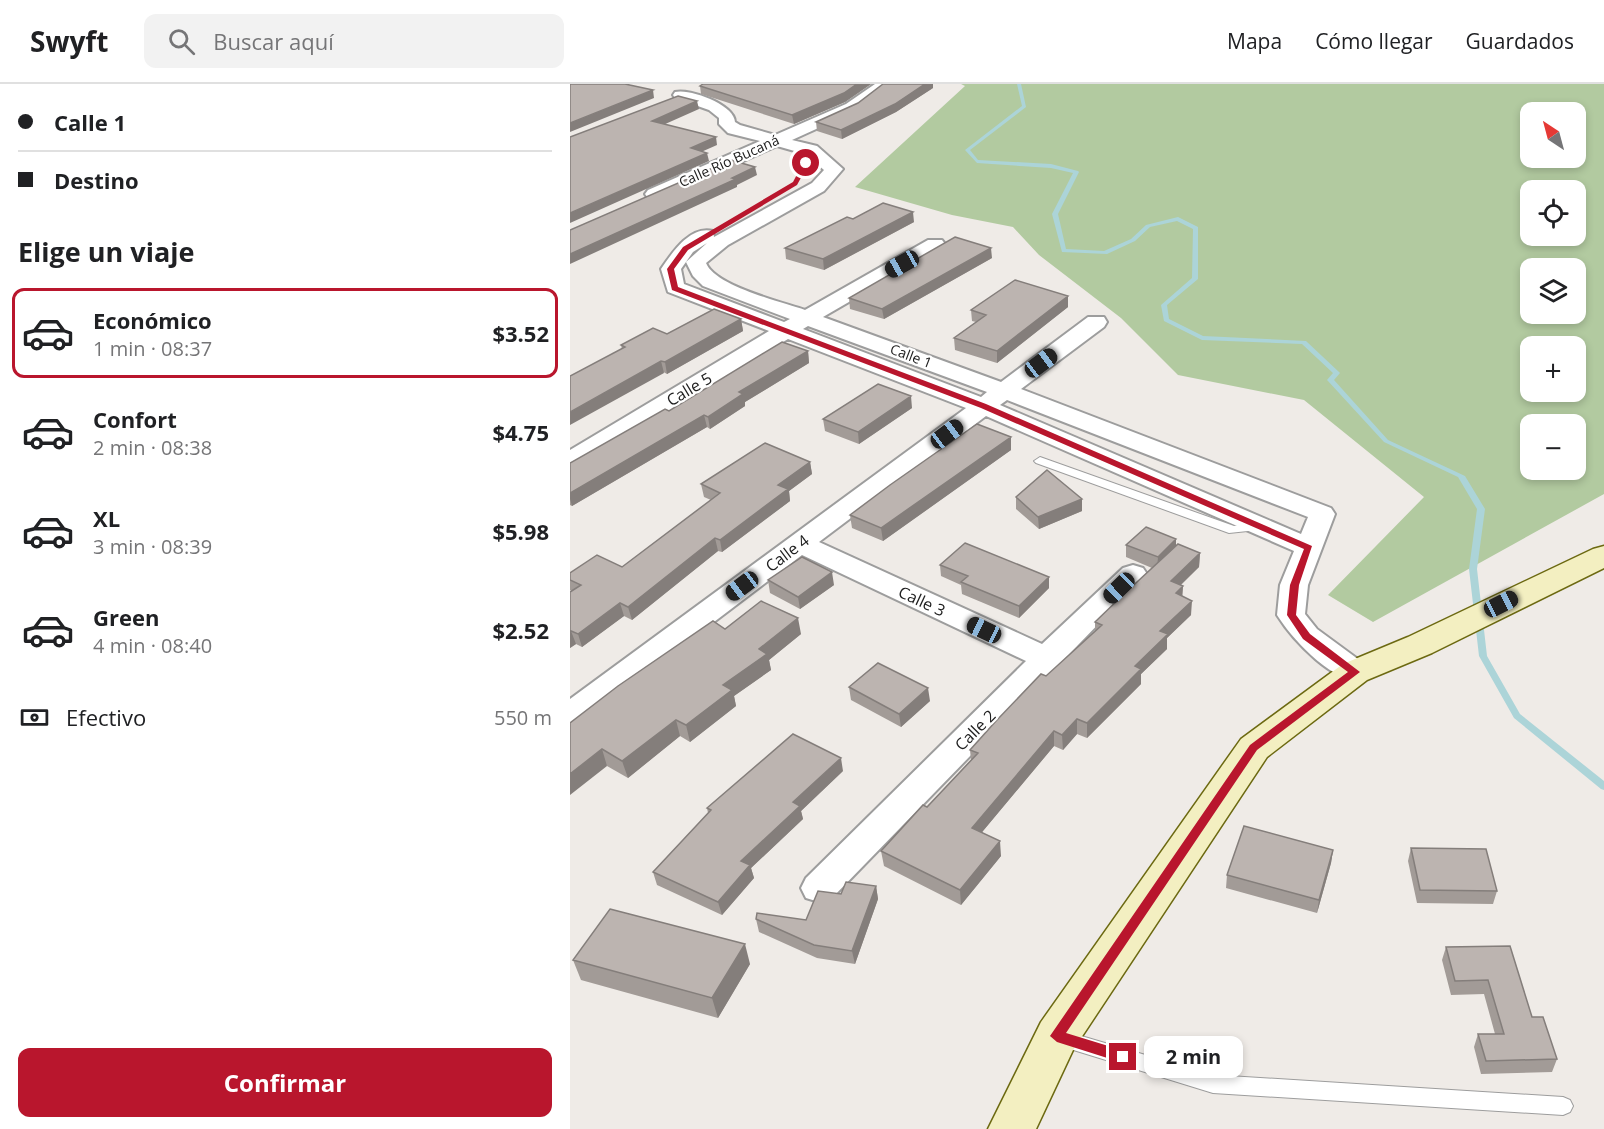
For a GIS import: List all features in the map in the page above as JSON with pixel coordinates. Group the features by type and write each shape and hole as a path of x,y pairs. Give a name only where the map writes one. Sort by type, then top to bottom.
{"street":[{"path":"661,103 709,84"},
{"name":"Calle Río Bucaná","path":"634,203 852,107 885,84"},
{"name":"Calle 1","path":"681,95 715,107 727,116 727,124 734,129 811,150 834,170 818,187 721,242 696,262 700,273 711,282 808,316 994,399 1257,526 1309,548"},
{"name":"Calle 1","path":"772,141 806,163 795,184 686,248 670,269 675,288 786,330 994,399 1322,514 1294,585 1292,615 1307,636 1355,672"},
{"name":"Calle 5","path":"570,461 808,316 935,244"},
{"name":"Calle 4","path":"570,715 1096,322"},
{"name":"Calle 3","path":"799,543 1046,658"},
{"path":"1012,1129 1057,1036 1254,747 1355,672 1420,645 1561,574 1604,555"},
{"name":"Calle 2","path":"819,888 1046,658 1133,574"}],"lane":[{"path":"1040,461 1233,530 1257,526"},
{"path":"1057,1036 1213,1084 1563,1106"}],"green space":[{"path":"961,84 1604,84 1604,494 1373,622 1328,595 1424,497 1304,400 1178,375 1121,318 1039,255 1013,227 952,215 855,187 965,86"}],"building":[{"path":"570,84 625,84 653,90 570,123"},
{"path":"703,84 857,84 844,93 792,115 700,86"},
{"path":"883,84 925,84 895,104 841,130 816,122 858,103"},
{"path":"678,96 697,101 652,121 716,137 691,148 707,153 570,213 570,137"},
{"path":"731,160 755,167 732,178 736,179 570,254 570,230"},
{"path":"883,203 913,212 823,259 785,248 847,217 853,219"},
{"path":"955,237 991,248 882,309 849,298"},
{"path":"1015,280 1068,296 997,351 954,338 986,315 971,310"},
{"path":"714,309 741,319 570,412 570,376 625,347 621,345 653,328 667,334"},
{"path":"782,342 808,351 739,392 743,394 708,417 704,415 570,493 570,463 665,409 669,411"},
{"path":"878,384 911,396 858,432 823,419"},
{"path":"977,424 1011,437 881,528 850,515 890,485"},
{"path":"765,443 810,462 778,485 788,489 720,540 715,538 628,607 620,603 578,634 570,632 570,592 581,585 570,580 570,573 597,555 622,567 720,493 701,484"},
{"path":"1047,470 1082,499 1038,517 1016,497"},
{"path":"1146,527 1176,539 1158,557 1126,545"},
{"path":"965,543 1049,577 1019,606 961,582 968,576 940,565"},
{"path":"1178,544 1200,553 1171,581 1183,586 1176,593 1192,601 1160,631 1168,634 1135,666 1141,669 1087,723 1077,719 1062,735 1054,731 972,828 1000,841 960,890 881,851 923,805 927,807 978,753 970,750 1041,674 1046,676 1102,625 1095,622"},
{"path":"802,557 832,572 798,597 768,580"},
{"path":"761,601 798,618 759,649 767,654 723,685 732,690 686,725 676,720 622,761 602,749 570,774 570,723 618,686 713,621 725,629"},
{"path":"878,663 928,688 899,714 849,687"},
{"path":"793,734 841,758 793,802 800,806 741,861 750,865 718,902 653,872 711,810 707,808"},
{"path":"1244,826 1333,850 1319,900 1227,875"},
{"path":"1411,848 1486,849 1497,891 1420,890"},
{"path":"846,882 876,886 852,951 814,945 756,919 757,913 806,920 818,891 841,894"},
{"path":"610,909 745,944 712,998 573,960"},
{"path":"1510,946 1532,1017 1543,1017 1557,1059 1486,1061 1478,1034 1504,1034 1488,980 1455,981 1446,947"}],"waterway":[{"path":"1019,84 1024,106 967,150 977,161 1051,166 1076,172 1055,214 1064,251 1105,253 1133,240 1148,226 1178,219 1196,228 1195,279 1164,305 1166,320 1202,338 1304,342 1337,373 1330,380 1386,441 1461,476 1481,509 1473,569 1483,656 1517,716 1604,786"}],"route":[{"path":"806,163 795,184 736,216 686,248 670,269 675,288 983,406 1309,548 1294,585 1292,615 1307,636 1355,672 1254,747 1057,1036 1123,1057"}]}
